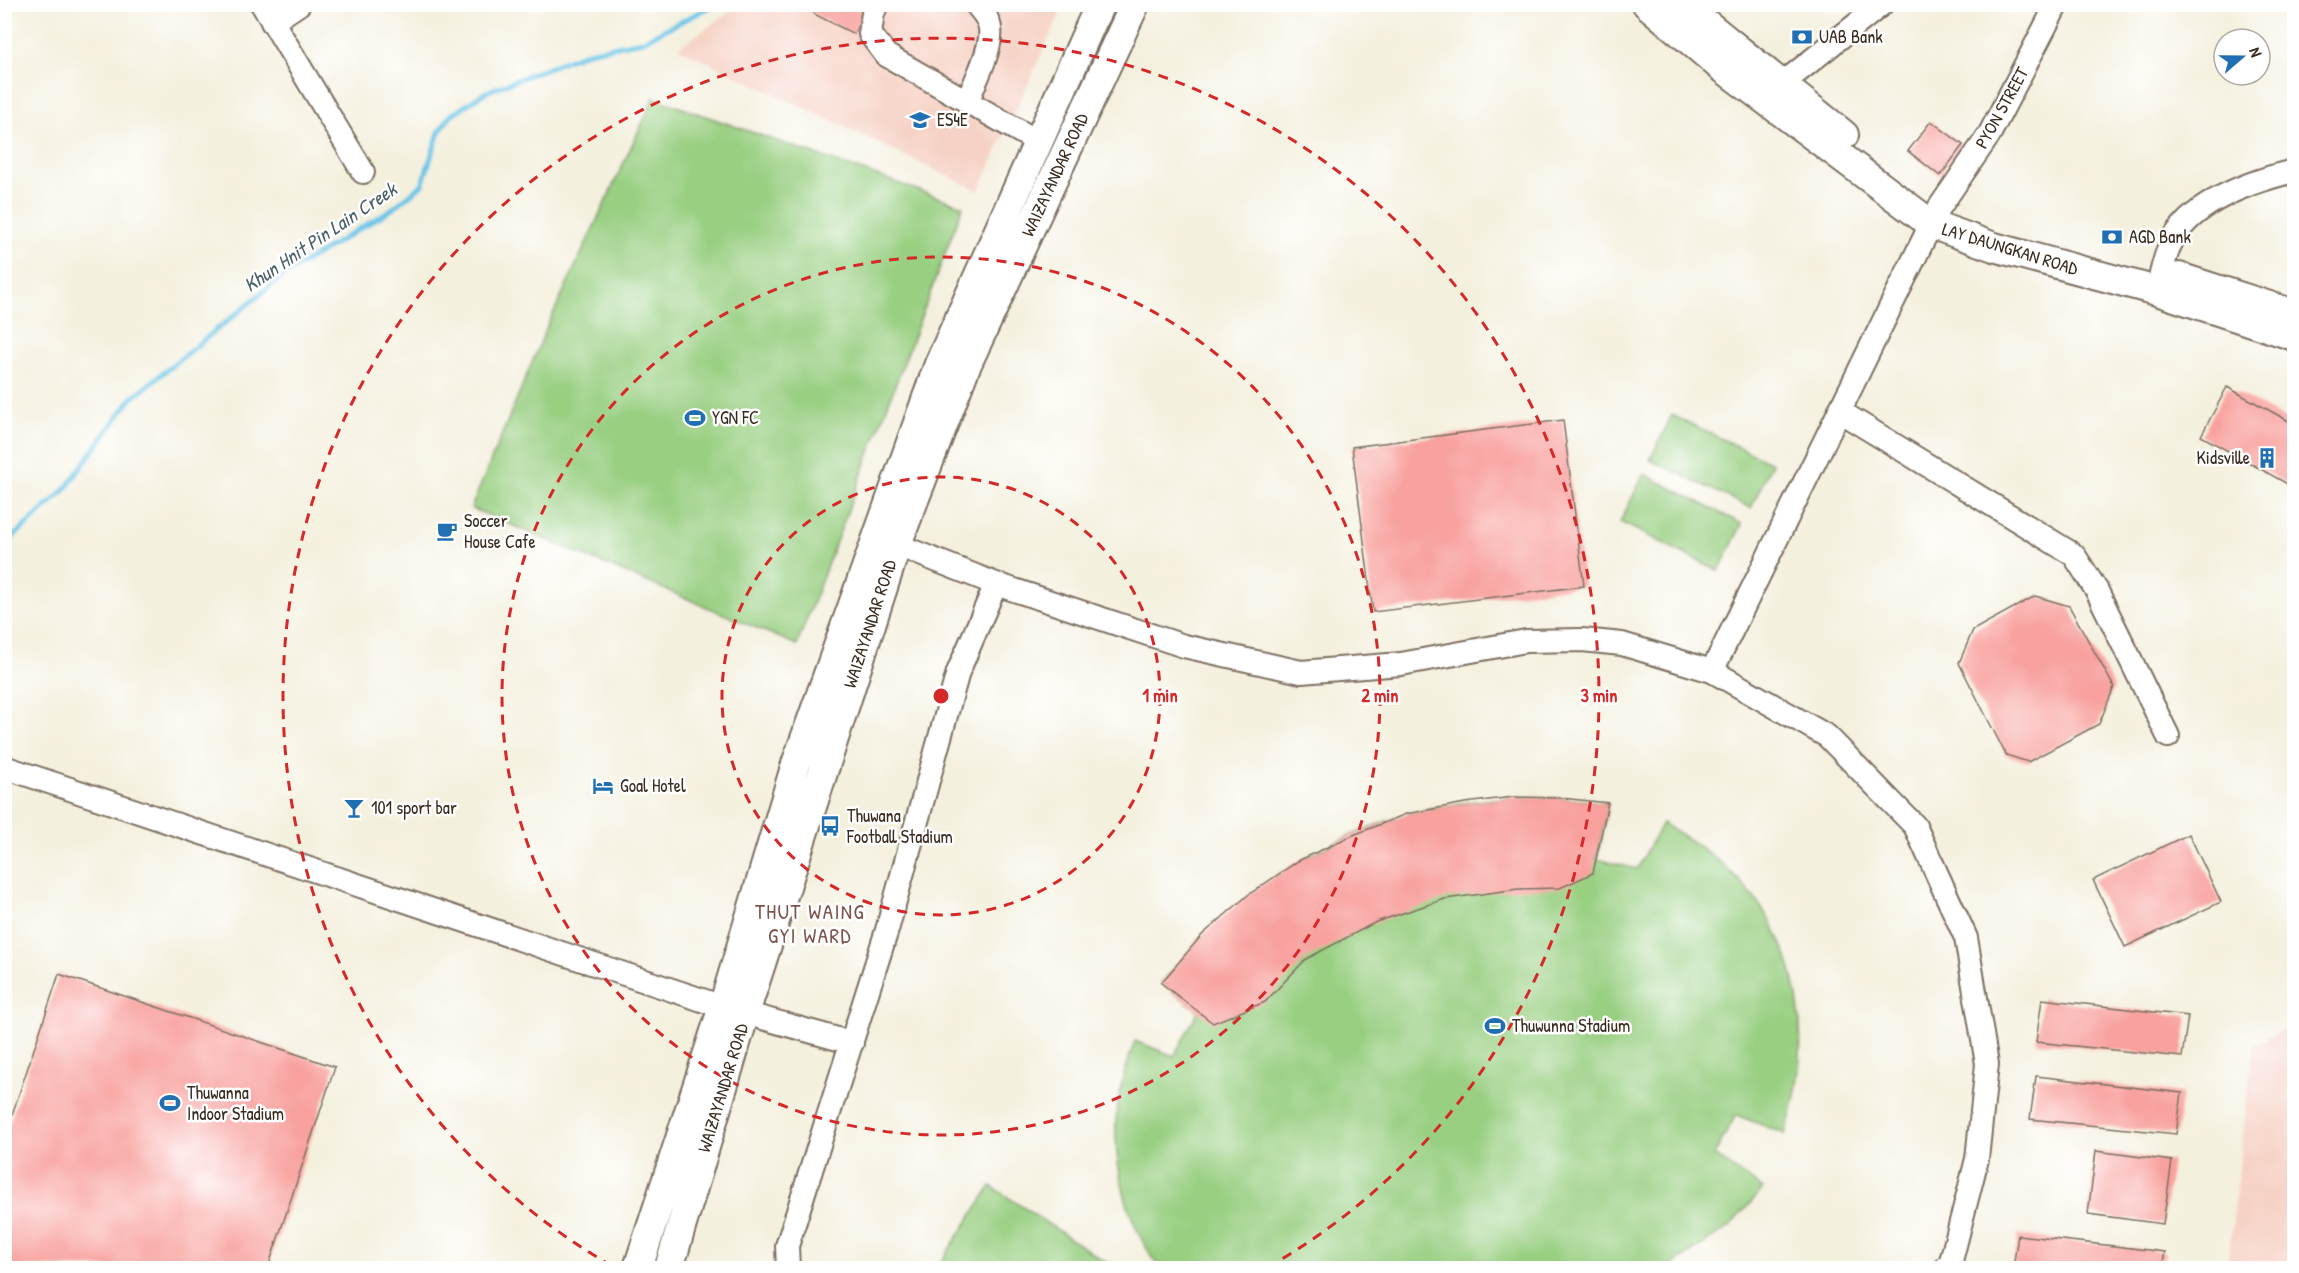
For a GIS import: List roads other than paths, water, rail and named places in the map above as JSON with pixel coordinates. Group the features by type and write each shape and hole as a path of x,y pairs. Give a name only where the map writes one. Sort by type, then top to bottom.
{"main road":[{"name":"WAIZAYANDAR ROAD","path":"638,1269 734,1010 887,541 939,364 1040,143 1100,4"},
{"name":"WAIZAYANDAR ROAD","path":"887,541 1135,4"},
{"name":"LAY DAUNGKAN ROAD","path":"1647,4 1726,56 1935,216 1994,247 2159,281 2295,314"},
{"name":"LAY DAUNGKAN ROAD","path":"1685,5 1726,56 1781,85 1869,166"},
{"name":"LAY DAUNGKAN ROAD","path":"2159,281 2295,336"},
{"name":"WAIZAYANDAR ROAD","path":"669,1269 734,1010"}],"street":[{"path":"299,4 267,13 363,172"},
{"path":"877,4 873,13 870,34 878,48 1040,143"},
{"path":"967,102 984,60 991,31 985,16 976,4"},
{"path":"1781,85 1882,4"},
{"name":"PYON STREET","path":"1712,671 1935,216 1989,135 2057,4"},
{"path":"2159,281 2171,243 2186,220 2250,182 2295,171"},
{"path":"1839,411 2074,555 2097,591 2168,736"},
{"path":"887,541 996,584 1184,646 1301,672 1401,664 1526,641 1582,640 1622,644 1712,671 1827,736 1915,826 1966,938 1987,1064 1977,1159 1953,1266"},
{"path":"788,1269 787,1246 887,930 958,672 996,584"},
{"path":"4,767 734,1010 852,1043"}],"waterway":[{"name":"Khun Hnit Pin Lain Creek","path":"4,545 63,492 131,399 284,275 392,209 422,185 439,132 451,115 486,92 588,52 642,41 716,4"}],"place":[{"name":"UAB Bank","path":"1802,37"},
{"name":"ES4E","path":"920,120"},
{"name":"AGD Bank","path":"2112,237"},
{"name":"YGN FC","path":"695,418"},
{"name":"Kidsville","path":"2267,458"},
{"name":"Soccer House Cafe","path":"447,531"},
{"name":"Goal Hotel","path":"603,786"},
{"name":"101 sport bar","path":"354,808"},
{"name":"Thuwana Football Stadium","path":"830,826"},
{"name":"Thuwunna Stadium","path":"1495,1026"},
{"name":"Thuwanna Indoor Stadium","path":"170,1103"}],"district":[{"name":"THUT WAING GYI WARD","path":"810,924"}]}
